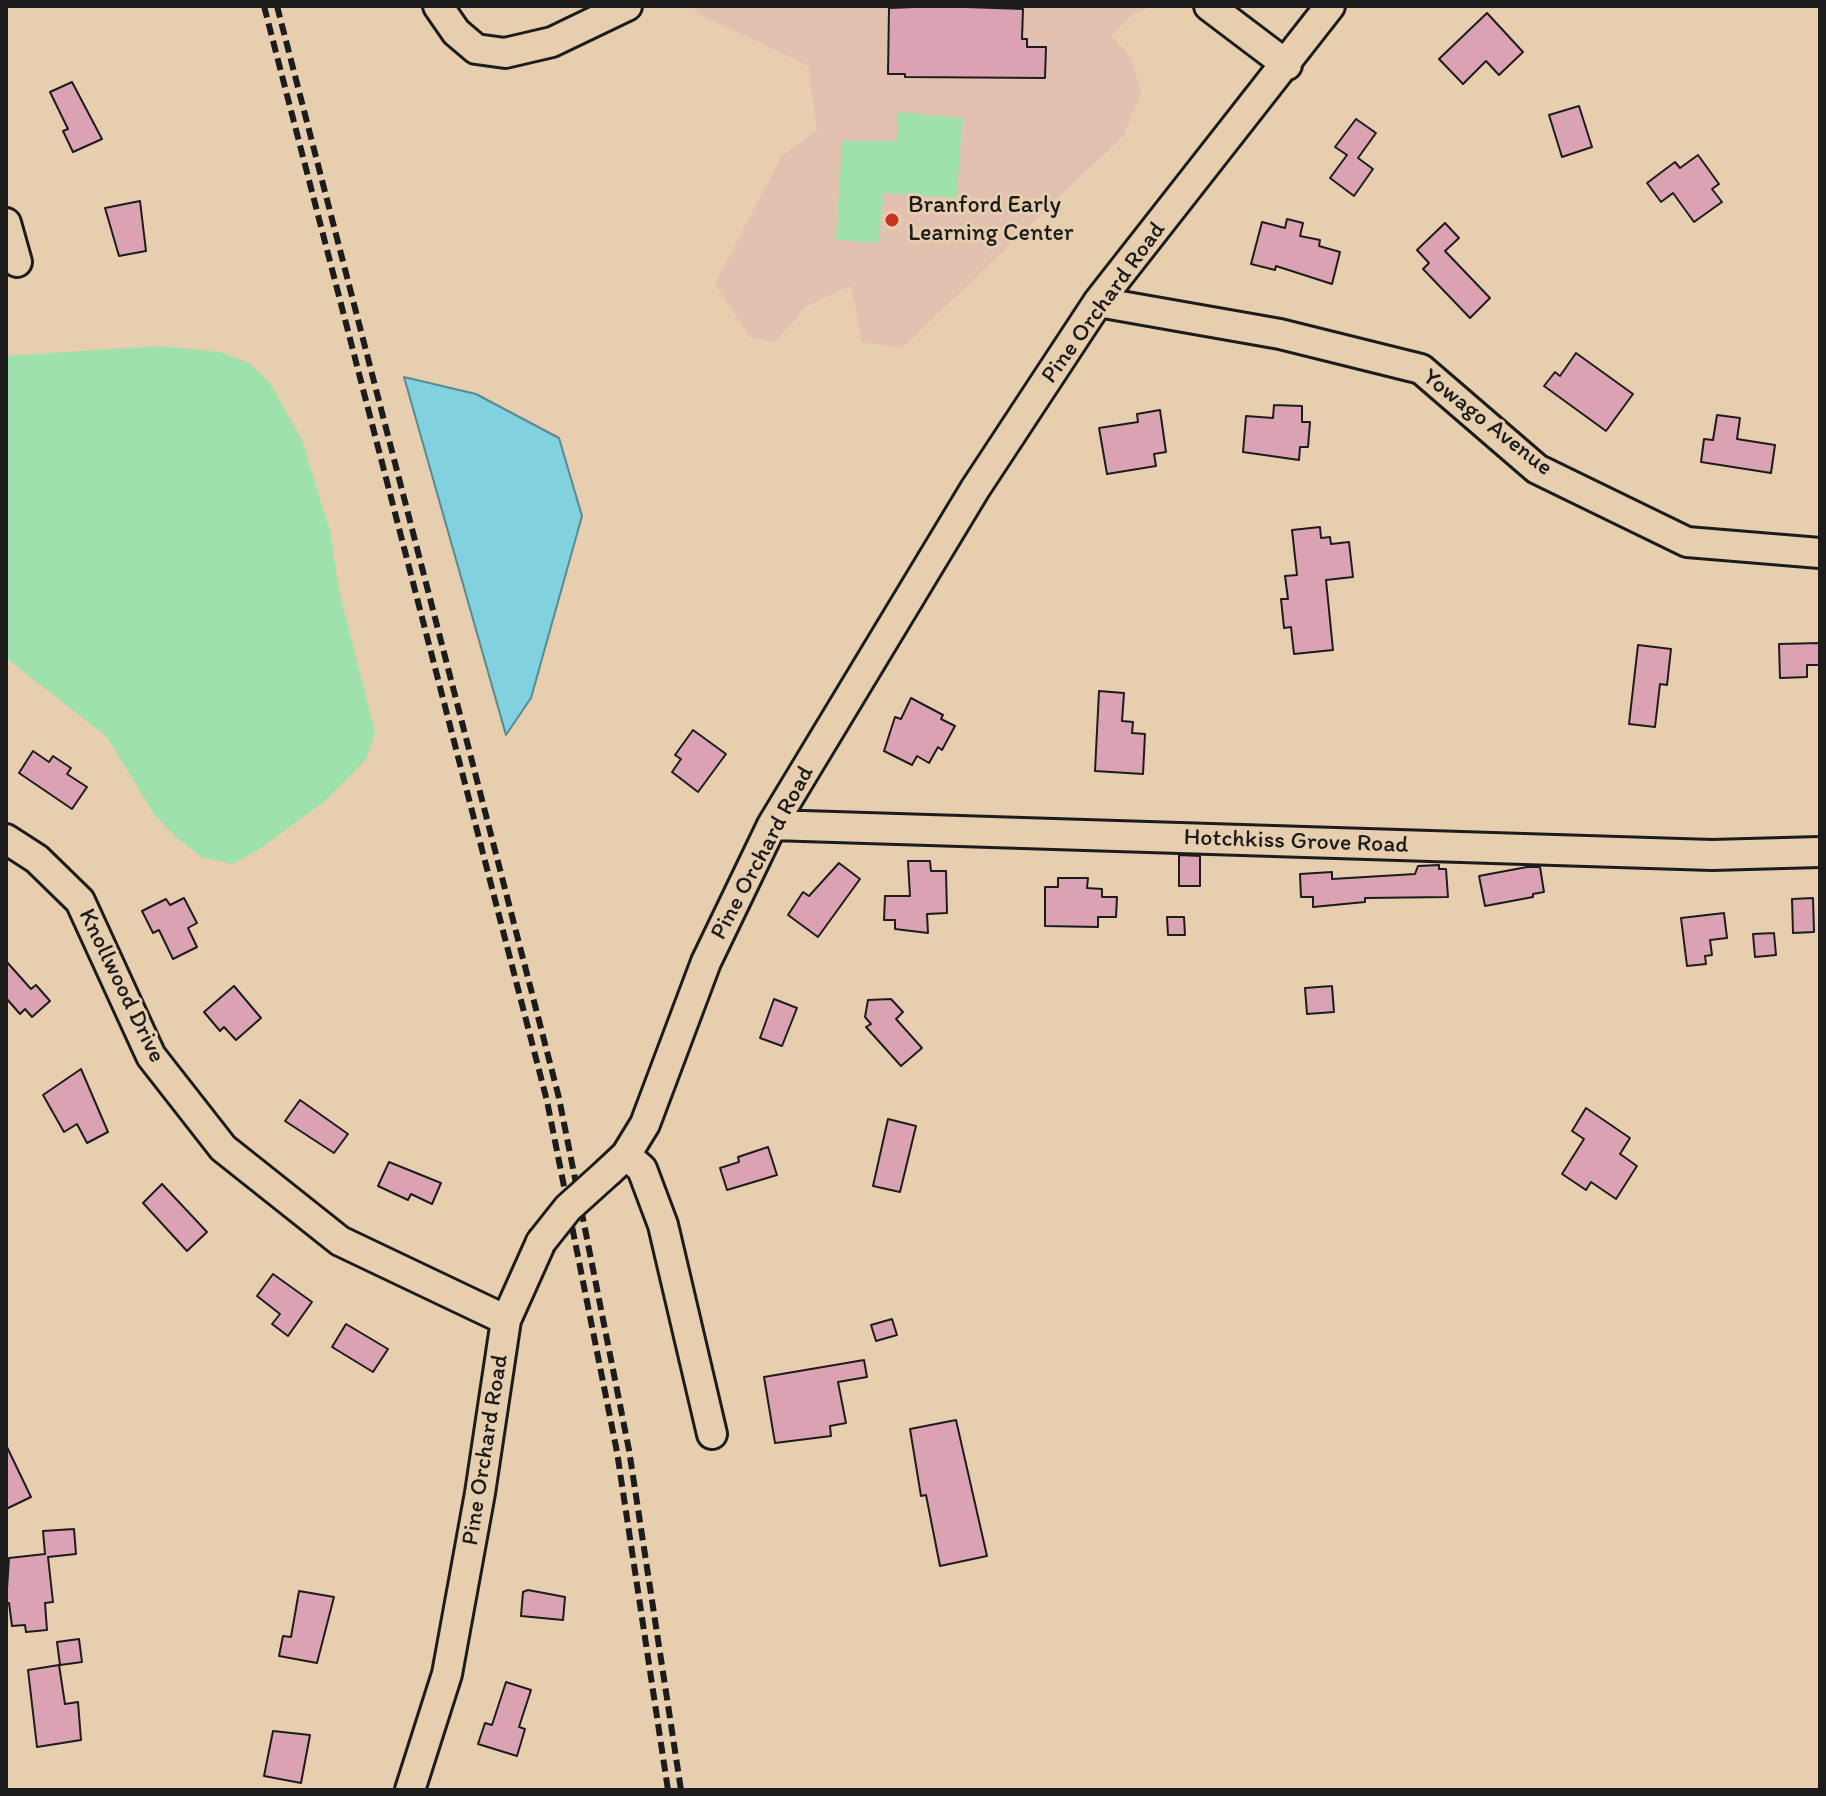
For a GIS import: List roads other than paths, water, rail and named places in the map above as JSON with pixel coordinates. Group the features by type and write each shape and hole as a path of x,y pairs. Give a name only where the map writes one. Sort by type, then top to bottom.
{"street":[{"path":"438,6 456,32 476,49 505,53 552,42 627,6"},
{"path":"1209,6 1287,65"},
{"name":"Pine Orchard Road","path":"410,1790 447,1674 480,1493 506,1320 541,1242 568,1208 618,1163 645,1124 687,1010 739,887 772,825 975,489 1098,302 1287,65 1330,6"},
{"path":"6,223 17,262"},
{"name":"Yowago Avenue","path":"1098,302 1280,334 1421,369 1537,469 1687,542 1820,553"},
{"name":"Hotchkiss Grove Road","path":"772,825 1697,855 1820,852"},
{"name":"Knollwood Drive","path":"6,839 37,859 80,901 151,1056 223,1148 340,1241 506,1320"},
{"path":"618,1163 642,1169 663,1225 712,1434"}],"water":[{"path":"404,377 476,394 559,438 582,516 531,698 506,735"}],"railway":[{"path":"264,6 547,1101 617,1452 668,1790"},
{"path":"277,6 559,1098 629,1450 681,1790"}],"place":[{"name":"Branford Early Learning Center","path":"892,220"}]}
